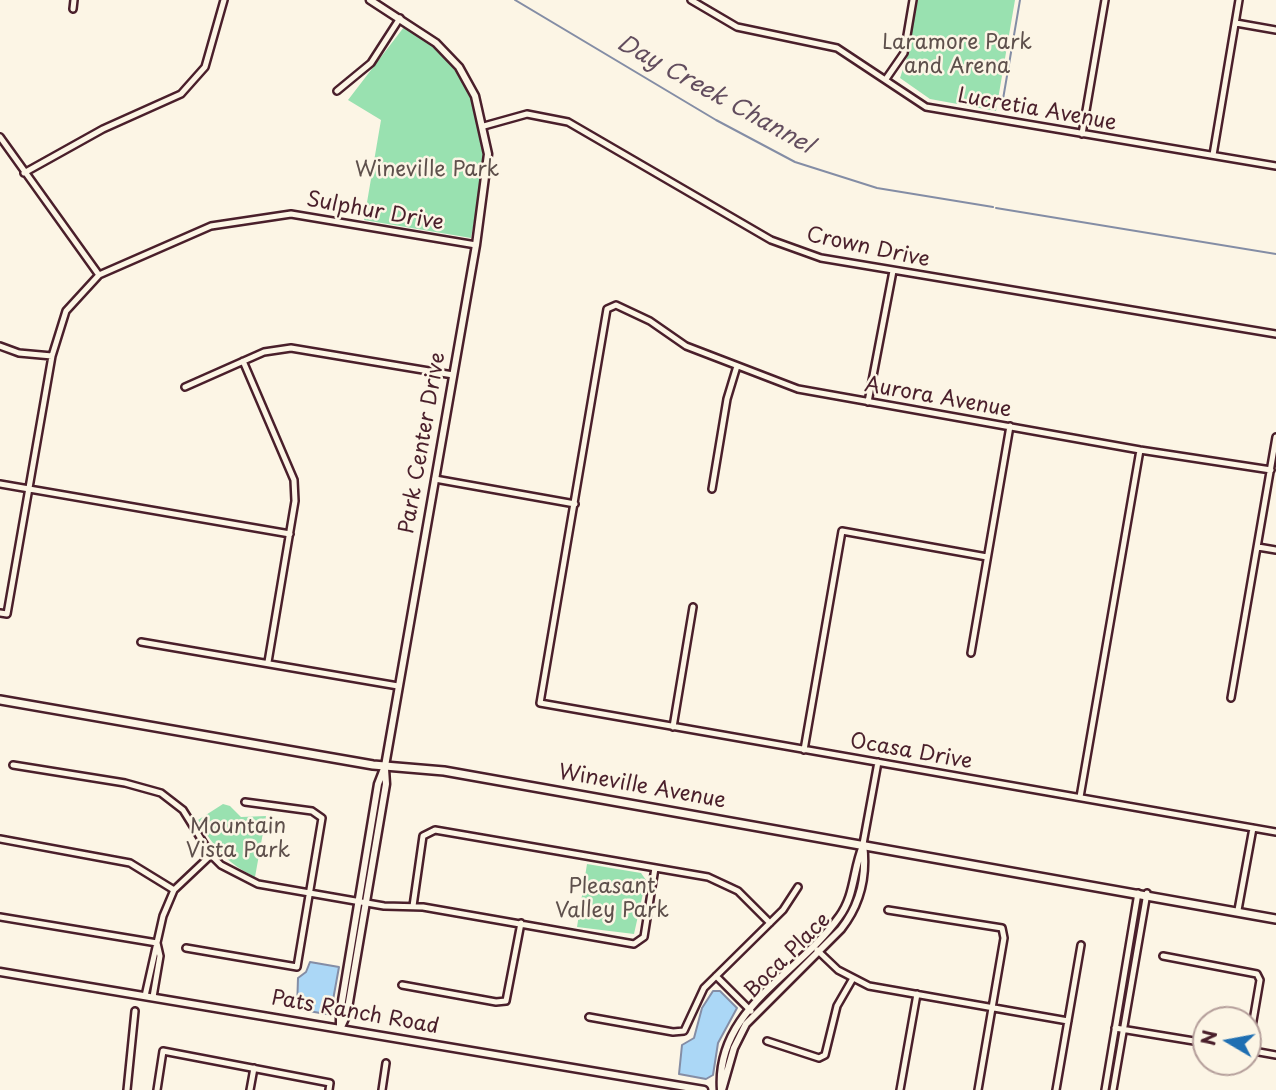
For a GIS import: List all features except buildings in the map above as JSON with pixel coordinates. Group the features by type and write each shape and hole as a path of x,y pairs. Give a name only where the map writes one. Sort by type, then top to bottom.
{"main road":[{"name":"Wineville Avenue","path":"0,700 385,766 444,771 1138,892 1276,919"}],"street":[{"path":"73,9 74,0"},
{"path":"24,173 103,129 181,94 205,67 225,0"},
{"name":"Park Center Drive","path":"340,1028 340,1013 386,784 385,766 476,245 488,154 484,126 475,96 459,67 436,43 370,0"},
{"name":"Lucretia Avenue","path":"691,0 737,27 836,48 926,107 1276,166"},
{"path":"886,79 904,53 913,0"},
{"path":"1082,134 1105,0"},
{"path":"1213,155 1239,0"},
{"path":"337,91 371,63 400,18"},
{"path":"1237,23 1276,30"},
{"name":"Crown Drive","path":"484,126 527,114 568,122 771,240 821,258 1276,334"},
{"path":"0,138 99,275"},
{"name":"Sulphur Drive","path":"0,613 7,614 52,356 66,311 99,275 211,226 291,214 476,245"},
{"path":"868,402 892,271"},
{"name":"Aurora Avenue","path":"575,504 607,309 616,305 650,321 686,346 798,390 1140,450 1271,470"},
{"path":"0,346 19,353 52,356"},
{"path":"185,387 264,352 298,348 453,375"},
{"path":"243,361 294,480 295,501 268,662"},
{"path":"712,489 727,399 737,366"},
{"path":"971,653 1010,426"},
{"path":"1231,698 1276,437"},
{"path":"1080,797 1140,450"},
{"path":"435,479 575,504"},
{"path":"0,484 290,534"},
{"name":"Ocasa Drive","path":"575,504 540,703 1276,832"},
{"path":"804,750 842,531 987,557"},
{"path":"1258,547 1276,550"},
{"path":"673,727 693,607"},
{"path":"141,642 398,686"},
{"name":"Boca Place","path":"722,1090 738,1036 752,1012 816,949 848,902 863,844 878,762"},
{"path":"13,765 125,783 161,793 183,810 211,855 244,879 362,902 413,906 634,944 645,937 655,868"},
{"path":"186,948 297,967 322,818 312,811 245,802"},
{"path":"1238,910 1252,828"},
{"path":"413,906 422,843 428,832 435,830 655,868 724,883 738,891 770,923"},
{"path":"0,839 130,863 174,890"},
{"path":"149,996 163,916 174,890 211,855"},
{"path":"589,1017 678,1033 684,1031 698,998 716,976 770,923 798,887"},
{"path":"1105,1090 1138,892"},
{"path":"1113,1090 1147,894"},
{"path":"888,910 1002,928 1004,937 978,1090"},
{"path":"0,917 157,943"},
{"path":"402,985 496,1002 509,998 522,923"},
{"path":"1056,1090 1081,945"},
{"path":"816,949 852,980 1068,1021"},
{"path":"1163,956 1257,974 1260,980 1256,1006"},
{"name":"Pats Ranch Road","path":"0,971 704,1090"},
{"path":"716,976 752,1012"},
{"path":"767,1041 818,1058 825,1055 837,1006 852,980"},
{"path":"900,1090 917,994"},
{"path":"127,1090 135,1011"},
{"path":"1115,1028 1192,1041"},
{"path":"157,1090 163,1051 330,1083 329,1090"},
{"path":"382,1090 386,1063"},
{"path":"250,1090 254,1068"}],"green space":[{"name":"Laramore Park and Arena","path":"917,0 1015,0 996,111 930,99 900,78 908,54"},
{"name":"Wineville Park","path":"404,27 433,46 457,72 480,119 485,149 471,238 364,220 381,120 348,100"},
{"name":"Mountain Vista Park","path":"223,804 230,806 241,817 266,816 255,877 222,854 198,820"},
{"name":"Pleasant Valley Park","path":"587,864 641,873 646,880 634,934 577,927"}],"water":[{"path":"310,962 339,967 331,1011 326,1014 297,1009 298,978 306,972"},
{"path":"713,991 720,991 737,1008 718,1043 713,1075 706,1079 679,1074 682,1045 694,1038 702,1008"}],"waterway":[{"name":"Day Creek Channel","path":"515,0 716,120 795,162 877,188 993,207"},
{"path":"1002,105 1020,0"},
{"name":"Day Creek Channel","path":"996,208 1276,254"}]}
